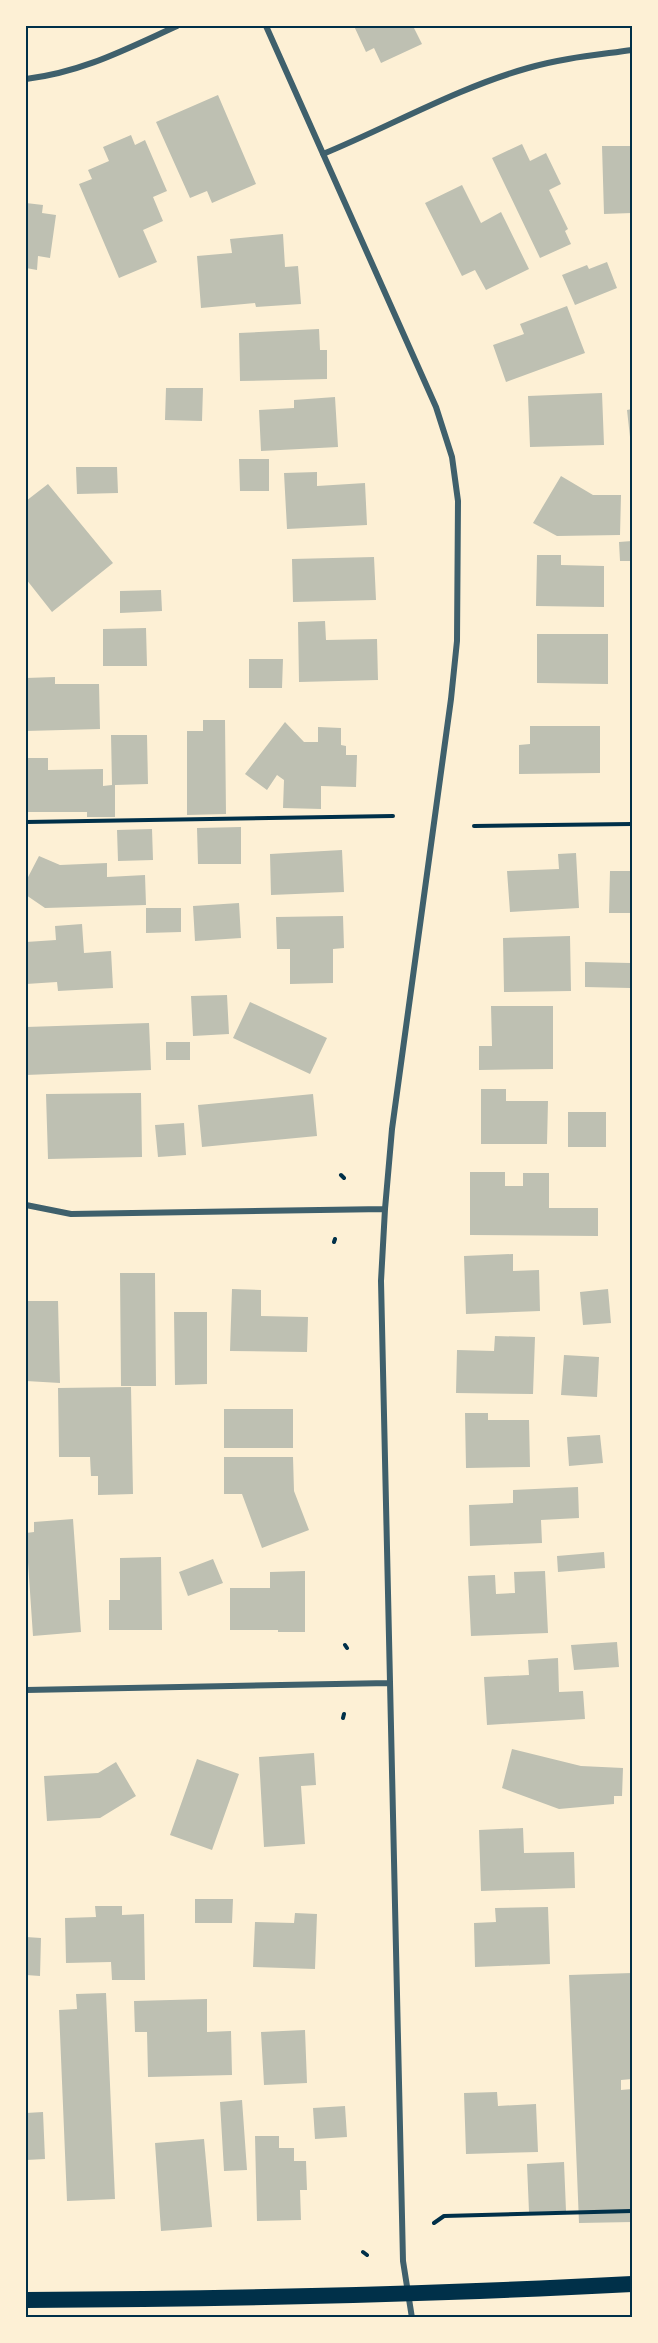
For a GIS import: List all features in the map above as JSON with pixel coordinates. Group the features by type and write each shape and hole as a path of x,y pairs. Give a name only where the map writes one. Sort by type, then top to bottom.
{"highway":[{"path":"26,2300 408,2295 633,2284"}],"street":[{"path":"26,79 58,74 95,64 177,26"},
{"path":"266,26 436,406 452,456 458,501 459,580 454,665 403,1043 385,1209 381,1281 403,2261 412,2318"},
{"path":"323,154 484,82 529,68 577,57 633,51"},
{"path":"26,1205 71,1214 385,1209"},
{"path":"26,1690 390,1683"}],"path":[{"path":"26,822 393,816"},
{"path":"474,826 633,824"},
{"path":"434,2223 444,2216 633,2211"}],"building":[{"path":"354,26 413,26 422,44 381,63 374,48 366,52"},
{"path":"218,95 256,184 212,203 207,191 190,198 156,122"},
{"path":"131,135 135,145 145,140 167,191 153,197 163,221 143,230 157,262 119,278 79,184 92,179 88,170 109,161 103,147"},
{"path":"522,144 530,161 546,153 561,184 549,190 568,229 565,231 571,244 540,258 492,158"},
{"path":"602,146 632,146 632,213 604,214"},
{"path":"462,185 481,223 501,212 529,269 486,290 475,270 462,276 425,203"},
{"path":"26,203 43,205 42,213 56,215 50,258 38,256 37,270 26,268"},
{"path":"283,234 285,267 298,266 301,304 256,307 255,303 201,308 197,256 232,253 230,239"},
{"path":"607,262 617,288 575,305 562,275 587,265 589,269"},
{"path":"567,306 585,353 506,382 493,345 524,334 520,324"},
{"path":"319,329 320,350 327,350 327,379 240,381 239,333"},
{"path":"166,388 203,388 202,421 165,420"},
{"path":"602,393 604,445 530,447 528,396"},
{"path":"335,397 338,447 261,451 259,410 294,408 294,400"},
{"path":"632,409 632,446 631,446 627,410"},
{"path":"239,459 269,459 269,491 240,491"},
{"path":"76,467 117,467 118,493 77,494"},
{"path":"317,472 317,486 365,483 367,525 287,529 284,473"},
{"path":"561,476 593,495 621,495 620,535 557,536 533,523"},
{"path":"48,484 113,563 52,612 26,579 26,501"},
{"path":"632,541 632,561 620,561 619,542"},
{"path":"537,555 561,555 561,565 604,566 604,607 536,606"},
{"path":"374,557 376,600 293,602 292,559"},
{"path":"161,590 162,611 120,613 120,591"},
{"path":"325,621 326,640 377,639 378,680 299,682 298,622"},
{"path":"146,628 147,666 103,666 103,629"},
{"path":"537,634 608,634 608,684 537,683"},
{"path":"249,659 283,659 282,688 249,688"},
{"path":"55,677 55,684 99,684 100,729 26,731 26,678"},
{"path":"203,720 225,720 226,814 187,815 187,731 203,731"},
{"path":"285,722 304,742 318,742 318,727 341,728 341,745 346,746 346,755 357,755 356,787 321,786 321,809 283,808 284,780 277,775 267,790 245,774"},
{"path":"530,726 600,726 600,773 519,774 519,745 530,744"},
{"path":"111,735 147,735 148,784 115,785 115,817 87,817 87,812 26,812 26,758 48,758 48,770 103,769 103,786 112,785"},
{"path":"241,827 241,864 198,864 197,828"},
{"path":"152,829 153,860 118,861 117,830"},
{"path":"342,850 344,892 271,895 270,854"},
{"path":"576,853 579,908 510,912 507,871 559,869 558,854"},
{"path":"39,856 60,865 107,863 107,877 145,875 146,905 45,908 26,895 26,881"},
{"path":"610,871 632,871 632,913 609,913"},
{"path":"239,903 241,938 195,941 193,906"},
{"path":"146,908 181,908 181,932 146,933"},
{"path":"343,916 344,948 333,949 333,983 290,984 290,949 277,949 276,917"},
{"path":"82,924 84,953 111,951 113,988 58,991 57,982 26,984 26,942 56,940 55,926"},
{"path":"570,936 571,991 504,992 503,938"},
{"path":"585,962 630,963 630,988 585,987"},
{"path":"227,995 229,1034 193,1036 191,996"},
{"path":"250,1002 327,1038 310,1074 233,1038"},
{"path":"491,1006 553,1006 553,1069 479,1070 479,1046 492,1046"},
{"path":"149,1023 151,1070 26,1075 26,1027"},
{"path":"166,1042 190,1042 190,1060 166,1060"},
{"path":"481,1089 506,1089 506,1101 548,1101 547,1144 481,1144"},
{"path":"141,1093 142,1157 48,1159 46,1094"},
{"path":"313,1094 317,1136 202,1147 198,1105"},
{"path":"568,1112 606,1112 606,1147 568,1147"},
{"path":"184,1123 186,1155 158,1157 155,1125"},
{"path":"470,1172 505,1172 505,1186 523,1186 523,1173 549,1173 549,1208 598,1208 598,1236 470,1235"},
{"path":"513,1254 513,1271 539,1270 540,1311 466,1314 464,1256"},
{"path":"120,1273 155,1273 156,1386 121,1386"},
{"path":"232,1289 261,1290 261,1316 308,1317 307,1352 230,1351"},
{"path":"608,1289 611,1323 583,1325 580,1292"},
{"path":"26,1301 58,1301 60,1383 26,1381"},
{"path":"174,1312 207,1312 207,1384 175,1385"},
{"path":"495,1336 535,1337 533,1394 456,1393 457,1350 494,1351"},
{"path":"564,1355 599,1357 597,1397 561,1395"},
{"path":"131,1387 133,1494 98,1495 98,1476 91,1476 90,1457 59,1457 58,1388"},
{"path":"224,1409 293,1409 293,1448 224,1448"},
{"path":"465,1413 488,1413 488,1420 529,1420 530,1467 466,1468"},
{"path":"600,1435 603,1463 569,1466 567,1437"},
{"path":"224,1457 293,1457 294,1491 309,1530 262,1548 242,1494 224,1494"},
{"path":"578,1487 579,1518 541,1520 542,1543 470,1546 469,1505 513,1503 513,1490"},
{"path":"73,1519 81,1632 33,1636 26,1533 34,1532 34,1522"},
{"path":"604,1552 605,1568 558,1572 557,1556"},
{"path":"161,1557 162,1630 109,1630 109,1600 120,1600 120,1558"},
{"path":"213,1559 223,1583 188,1596 179,1572"},
{"path":"305,1571 305,1632 230,1630 230,1588 270,1588 270,1572"},
{"path":"545,1571 548,1633 471,1636 468,1576 495,1575 496,1594 515,1593 514,1572"},
{"path":"617,1642 619,1667 574,1670 571,1645"},
{"path":"558,1658 559,1692 583,1691 585,1719 487,1725 484,1677 529,1675 528,1660"},
{"path":"512,1749 581,1766 623,1768 622,1796 614,1796 614,1804 559,1809 502,1788"},
{"path":"314,1753 316,1785 301,1786 305,1844 264,1847 259,1757"},
{"path":"197,1759 239,1774 212,1850 170,1835"},
{"path":"116,1762 136,1796 100,1818 47,1821 44,1776 98,1773"},
{"path":"523,1828 524,1853 574,1852 575,1888 481,1891 479,1830"},
{"path":"195,1899 233,1899 232,1923 195,1923"},
{"path":"95,1906 122,1906 122,1915 144,1914 145,1980 112,1980 111,1962 66,1963 65,1918 96,1917"},
{"path":"548,1907 550,1964 475,1967 474,1923 496,1922 495,1908"},
{"path":"295,1913 317,1914 315,1969 253,1967 255,1922 294,1923"},
{"path":"26,1937 41,1938 40,1976 26,1975"},
{"path":"632,1973 632,2079 621,2080 621,2090 632,2089 632,2222 579,2223 569,1975"},
{"path":"106,1993 115,2199 67,2201 59,2010 77,2009 76,1994"},
{"path":"207,1999 207,2032 231,2031 232,2075 148,2077 147,2032 135,2032 134,2001"},
{"path":"305,2030 307,2083 264,2085 261,2032"},
{"path":"497,2092 498,2106 536,2104 538,2152 466,2154 464,2093"},
{"path":"242,2100 247,2170 224,2171 220,2102"},
{"path":"345,2106 347,2137 315,2139 313,2108"},
{"path":"43,2112 45,2159 26,2160 26,2113"},
{"path":"255,2136 279,2136 279,2148 294,2148 294,2161 306,2161 307,2190 300,2190 301,2220 257,2221"},
{"path":"204,2139 212,2227 161,2231 155,2143"},
{"path":"564,2162 566,2211 529,2212 527,2164"}]}
